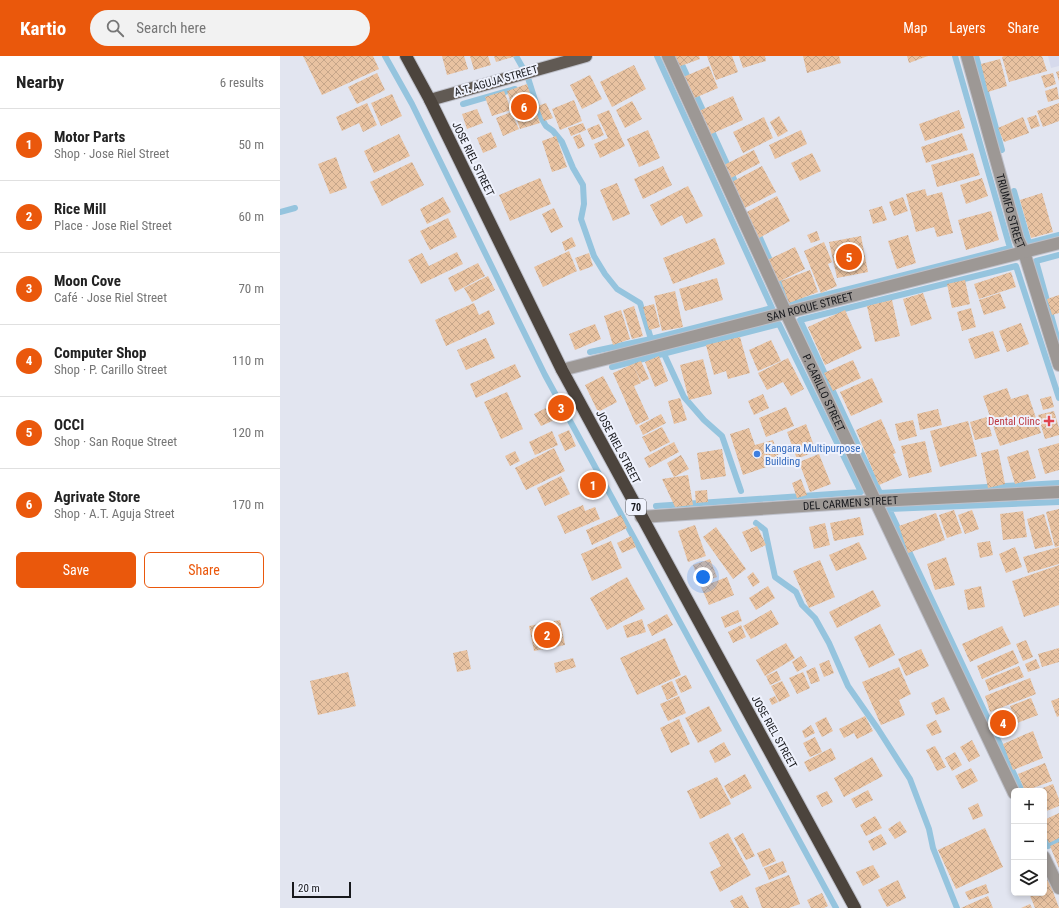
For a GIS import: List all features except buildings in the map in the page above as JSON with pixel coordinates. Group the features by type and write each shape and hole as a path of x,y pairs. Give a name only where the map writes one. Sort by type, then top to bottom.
{"highway":[{"name":"JOSE RIEL STREET","path":"406,56 430,100 562,370 855,908"}],"main road":[{"name":"A.T. AGUJA STREET","path":"430,100 586,56"}],"street":[{"name":"P. CARILLO STREET","path":"668,56 786,313 1012,788"},
{"name":"TRIUMFO STREET","path":"966,56 1018,239 1024,252 1059,365"},
{"name":"SAN ROQUE STREET","path":"562,370 1059,243"},
{"name":"DEL CARMEN STREET","path":"641,517 876,501 1059,492"},
{"path":"1045,860 1059,888"}],"shaded area":[{"path":"1048,56 1059,56 1059,66 1051,68"}],"waterway":[{"path":"385,56 412,104 545,375 836,908"},
{"path":"516,56 524,70"},
{"path":"590,352 651,339 772,308 657,56"},
{"path":"678,56 690,82"},
{"path":"777,275 790,304 1010,248 955,56"},
{"path":"976,56 1002,150"},
{"path":"528,78 540,116 546,126 553,131 562,142 573,168 583,185 584,204 581,219 594,256 605,274 617,289 640,303 651,339"},
{"path":"463,104 515,89"},
{"path":"694,91 706,117"},
{"path":"710,127 738,188"},
{"path":"1014,191 1029,243 1059,235"},
{"path":"280,212 295,208"},
{"path":"757,231 772,265"},
{"path":"1059,255 1036,261 1059,344"},
{"path":"1059,398 1016,266 800,320 880,493 1059,483"},
{"path":"612,367 779,324 861,492 656,506"},
{"path":"664,354 684,397 704,420 722,436 741,491"},
{"path":"1021,788 889,509 1059,502"},
{"path":"756,523 765,530 775,577 796,592 802,605 815,618 829,643 848,686 910,779 929,829 933,848 957,908"},
{"path":"1047,844 1048,846 1059,841"}],"place":[{"name":"Agrivate Store","path":"524,107"},
{"name":"OCCI","path":"849,257"},
{"name":"Moon Cove","path":"561,408"},
{"name":"Dental Clinc","path":"1049,421"},
{"name":"Kangara Multipurpose Building","path":"757,454"},
{"name":"Motor Parts","path":"593,485"},
{"name":"Rice Mill","path":"547,635"},
{"name":"Computer Shop","path":"1003,723"}]}
